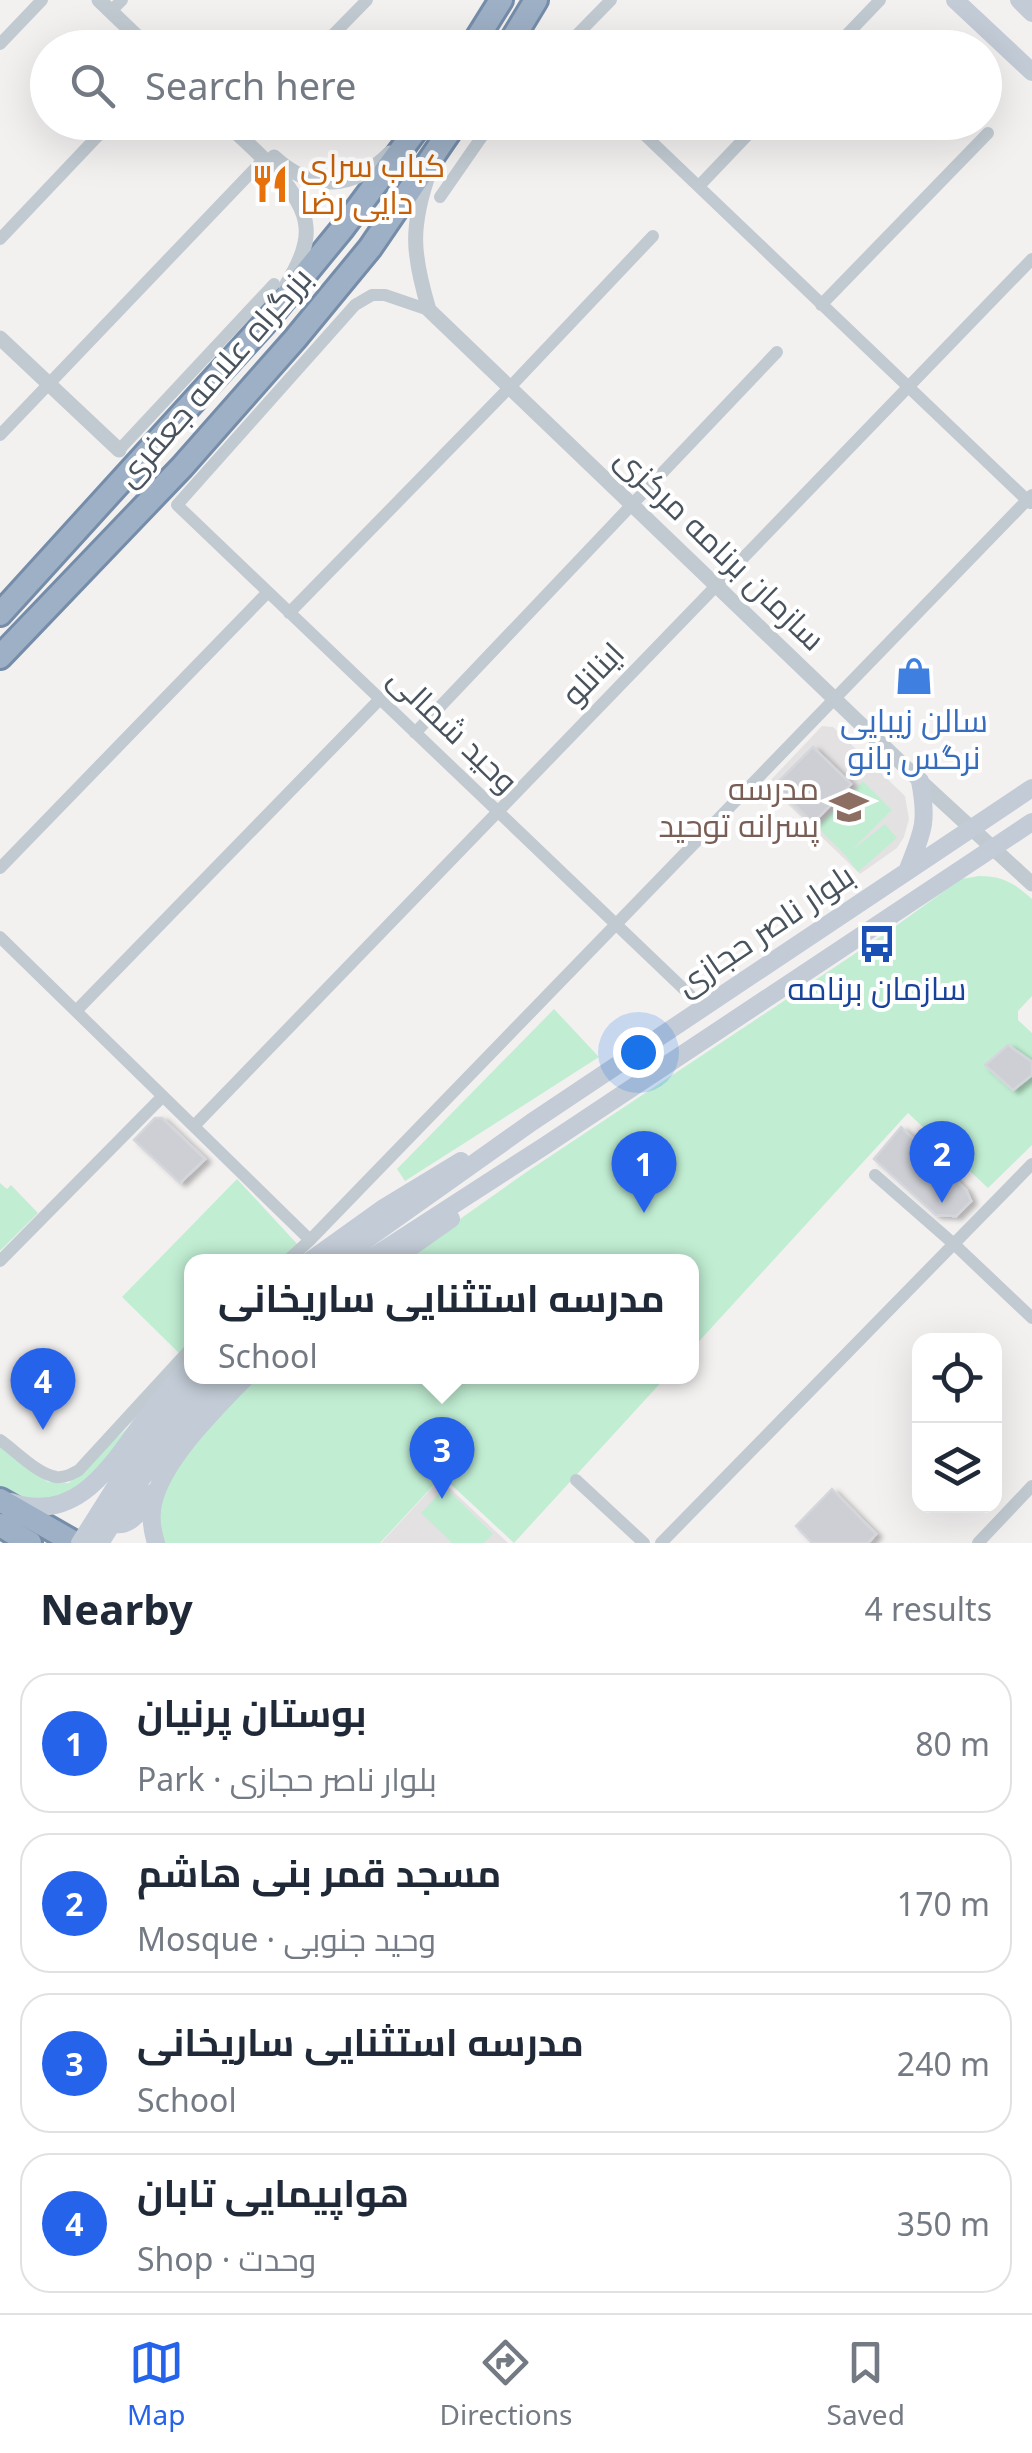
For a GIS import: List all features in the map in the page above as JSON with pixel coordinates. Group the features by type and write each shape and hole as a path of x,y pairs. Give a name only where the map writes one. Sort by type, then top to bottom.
{"highway":[{"path":"483,30 502,0"},
{"path":"518,30 536,0"},
{"name":"بزرگراه علامه جعفری","path":"0,614 264,324 409,140"},
{"name":"بزرگراه علامه جعفری","path":"0,657 182,467 294,338 370,248 444,140"},
{"path":"0,594 101,501"},
{"path":"0,668 47,610"},
{"path":"0,1499 78,1543"},
{"path":"0,1525 30,1543"}],"main road":[{"path":"955,0 987,30"},
{"path":"1019,0 1032,13"},
{"path":"1002,44 1032,72"},
{"path":"908,870 925,820 920,781"},
{"name":"بلوار ناصر حجازی","path":"346,1254 532,1122 1032,788"},
{"name":"بلوار ناصر حجازی","path":"376,1254 1032,822"},
{"path":"320,1254 434,1176 532,1122"},
{"path":"401,1254 546,1145"},
{"path":"100,1543 118,1482 146,1418 184,1373"},
{"path":"78,1543 156,1429 195,1384"},
{"path":"217,1384 170,1438 95,1497 107,1522 118,1525 135,1518 203,1424 240,1384"},
{"path":"156,1543 152,1516 162,1480"},
{"path":"0,1499 31,1507 57,1504 118,1482"}],"street":[{"path":"0,44 42,0"},
{"path":"338,30 367,0"},
{"path":"581,30 610,0"},
{"path":"851,30 880,0"},
{"path":"110,4 133,30"},
{"path":"0,239 95,140"},
{"path":"244,140 277,171 304,214 306,227 305,244 293,274 264,324"},
{"path":"257,140 297,174 318,183 334,183 358,176 382,161 404,140"},
{"path":"440,197 480,140"},
{"path":"295,1254 1030,500 650,140"},
{"path":"699,186 743,140"},
{"path":"821,305 981,140"},
{"path":"429,310 417,269 415,235 424,187 438,150"},
{"path":"0,435 264,158"},
{"path":"290,612 652,236"},
{"name":"اینانلو","path":"194,1126 1032,260"},
{"path":"0,338 119,450 274,284"},
{"name":"وحید شمالی","path":"429,310 385,296 372,296 355,305 177,505 690,995"},
{"name":"سازمان برنامه مرکزی","path":"429,310 1032,884"},
{"path":"415,733 777,352"},
{"path":"0,868 268,592"},
{"path":"76,1011 380,699"},
{"path":"1,941 310,1240"},
{"path":"0,1261 163,1096"},
{"path":"661,1543 1032,1164"},
{"path":"875,1175 1032,1318"},
{"path":"0,1440 47,1474 67,1476 79,1470 184,1356"},
{"path":"576,1480 644,1543"},
{"path":"978,1543 1032,1486"}],"shaded area":[{"name":"مدرسه پسرانه توحید","path":"822,726 833,727 905,796 909,819 904,837 897,848 860,874 767,784"},
{"path":"440,1479 508,1543 381,1543"}],"green space":[{"path":"863,781 892,810 852,850 885,824 897,838 858,872 817,827"},
{"path":"995,877 1008,881 1032,899 1032,996 1018,1011 1018,1020 1032,1033 1032,1145 988,1188 908,1113 699,1341 699,1254 410,1254 886,933 961,879"},
{"path":"554,1009 599,1057 405,1181 397,1169"},
{"path":"237,1179 299,1246 289,1254 184,1254 181,1355 122,1297"},
{"path":"0,1183 7,1189 11,1185 38,1213 0,1251"},
{"path":"247,1384 660,1384 514,1543 442,1476 380,1543 160,1543 159,1498 188,1450"},
{"path":"142,1414 87,1483 52,1501 0,1493 0,1447 48,1482 69,1483"},
{"path":"445,1487 493,1534 484,1543 452,1543 421,1513"}],"building":[{"path":"813,747 851,784 813,823 775,785"},
{"path":"1008,1045 1032,1062 1032,1075 1013,1090 985,1065"},
{"path":"155,1118 162,1118 205,1159 180,1183 134,1140"},
{"path":"901,1127 966,1190 971,1201 956,1216 936,1215 874,1159"},
{"path":"832,1489 876,1534 868,1543 812,1543 796,1526"}],"place":[{"name":"کباب سرای دایی رضا","path":"270,184"},
{"name":"سالن زیبایی نرگس بانو","path":"914,676"},
{"name":"مدرسه پسرانه توحید","path":"849,807"},
{"name":"سازمان برنامه","path":"877,944"},
{"name":"مسجد قمر بنی هاشم","path":"942,1203"},
{"name":"بوستان پرنیان","path":"644,1213"},
{"name":"هواپیمایی تابان","path":"43,1430"},
{"name":"مدرسه استثنایی ساریخانی","path":"442,1499"}]}
